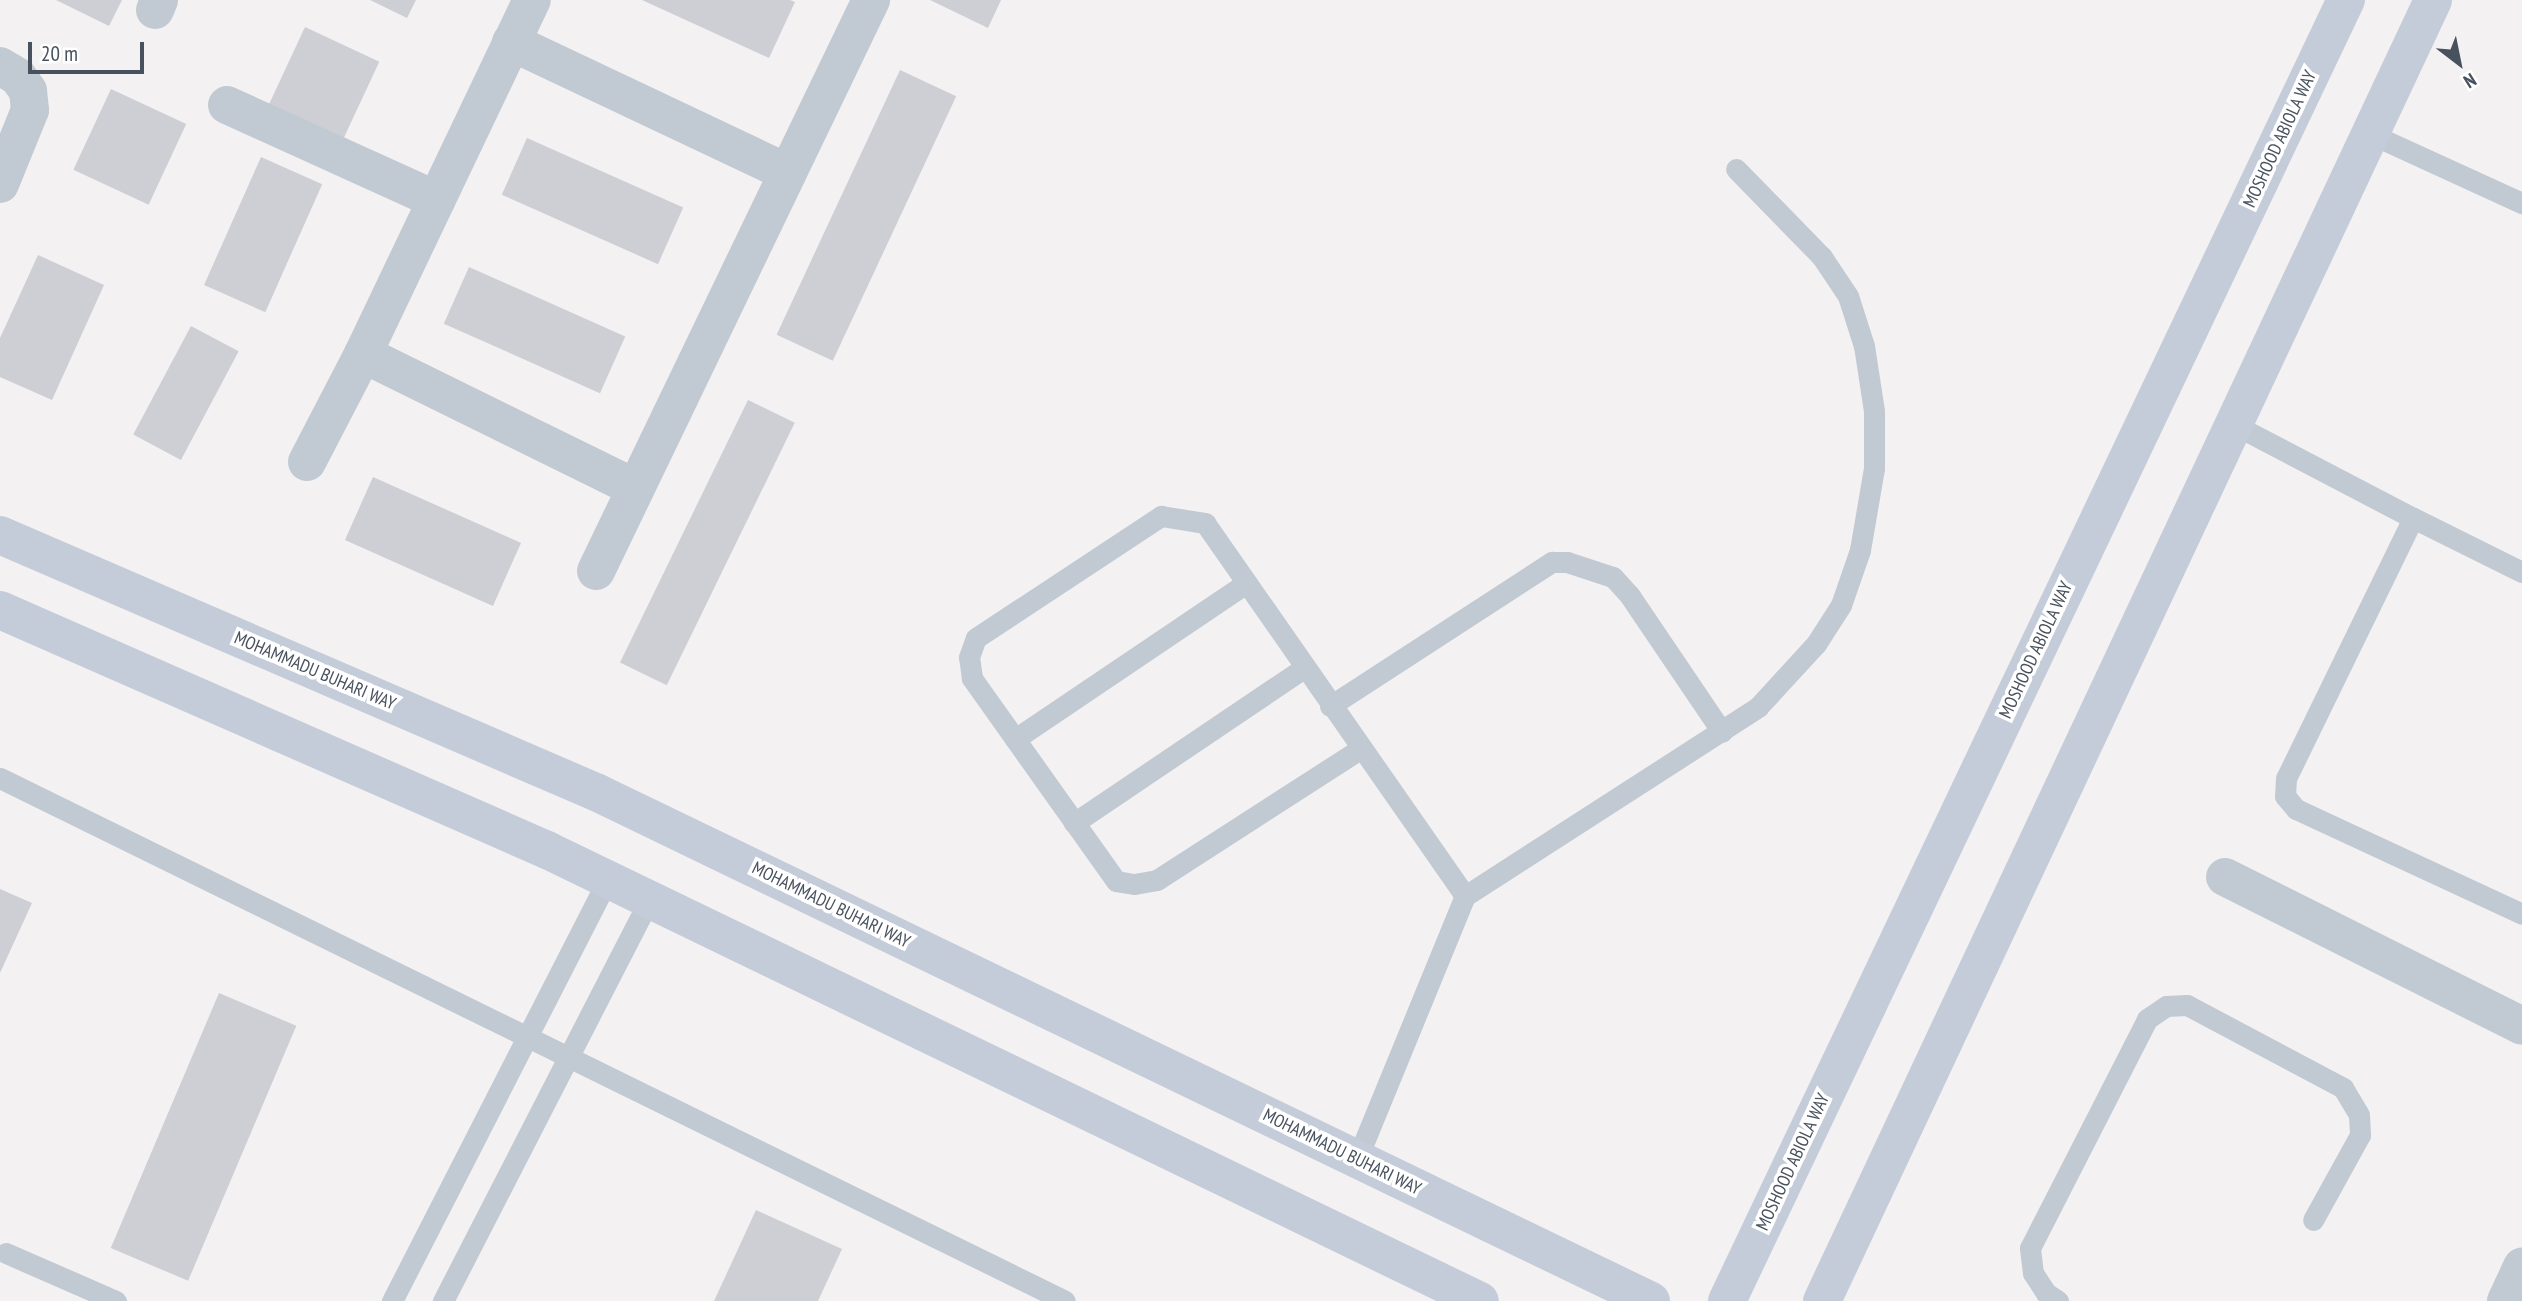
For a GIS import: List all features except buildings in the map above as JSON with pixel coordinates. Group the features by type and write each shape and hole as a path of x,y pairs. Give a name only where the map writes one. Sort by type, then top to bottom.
{"main road":[{"name":"MOSHOOD ABIOLA WAY","path":"1727,1301 2346,0"},
{"path":"1822,1301 2433,0"},
{"name":"MOHAMMADU BUHARI WAY","path":"0,535 598,793 1651,1301"},
{"path":"0,610 608,879 1480,1301"}],"street":[{"path":"307,462 363,354 532,0"},
{"path":"596,571 633,487 872,0"},
{"path":"511,42 788,173"},
{"path":"0,66 18,76 28,91 30,110 0,184"},
{"path":"227,104 436,200"},
{"path":"363,354 633,487"},
{"path":"2225,877 2522,1026"},
{"path":"2506,1301 2522,1267"}],"lane":[{"path":"2371,134 2519,194"},
{"path":"1356,1159 1465,896 1758,707 1784,682 1840,606 1860,550 1874,468 1874,411 1864,346 1847,296 1822,257 1736,169"},
{"path":"2235,425 2522,572"},
{"path":"1360,749 1157,880 1134,884 1116,881 972,678 969,657 976,638 1161,516 1205,523 1330,706 1465,896"},
{"path":"2413,518 2286,778 2285,796 2296,810 2522,914"},
{"path":"1330,706 1552,562 1567,562 1613,577 1630,596 1722,732"},
{"path":"1015,739 1246,583"},
{"path":"1074,822 1304,668"},
{"path":"0,778 1065,1301"},
{"path":"392,1301 608,879"},
{"path":"443,1301 566,1056 650,899"},
{"path":"2058,1301 2046,1293 2033,1273 2030,1248 2147,1019 2166,1006 2187,1005 2343,1088 2358,1115 2360,1135 2313,1220"},
{"path":"6,1253 116,1301"}]}
